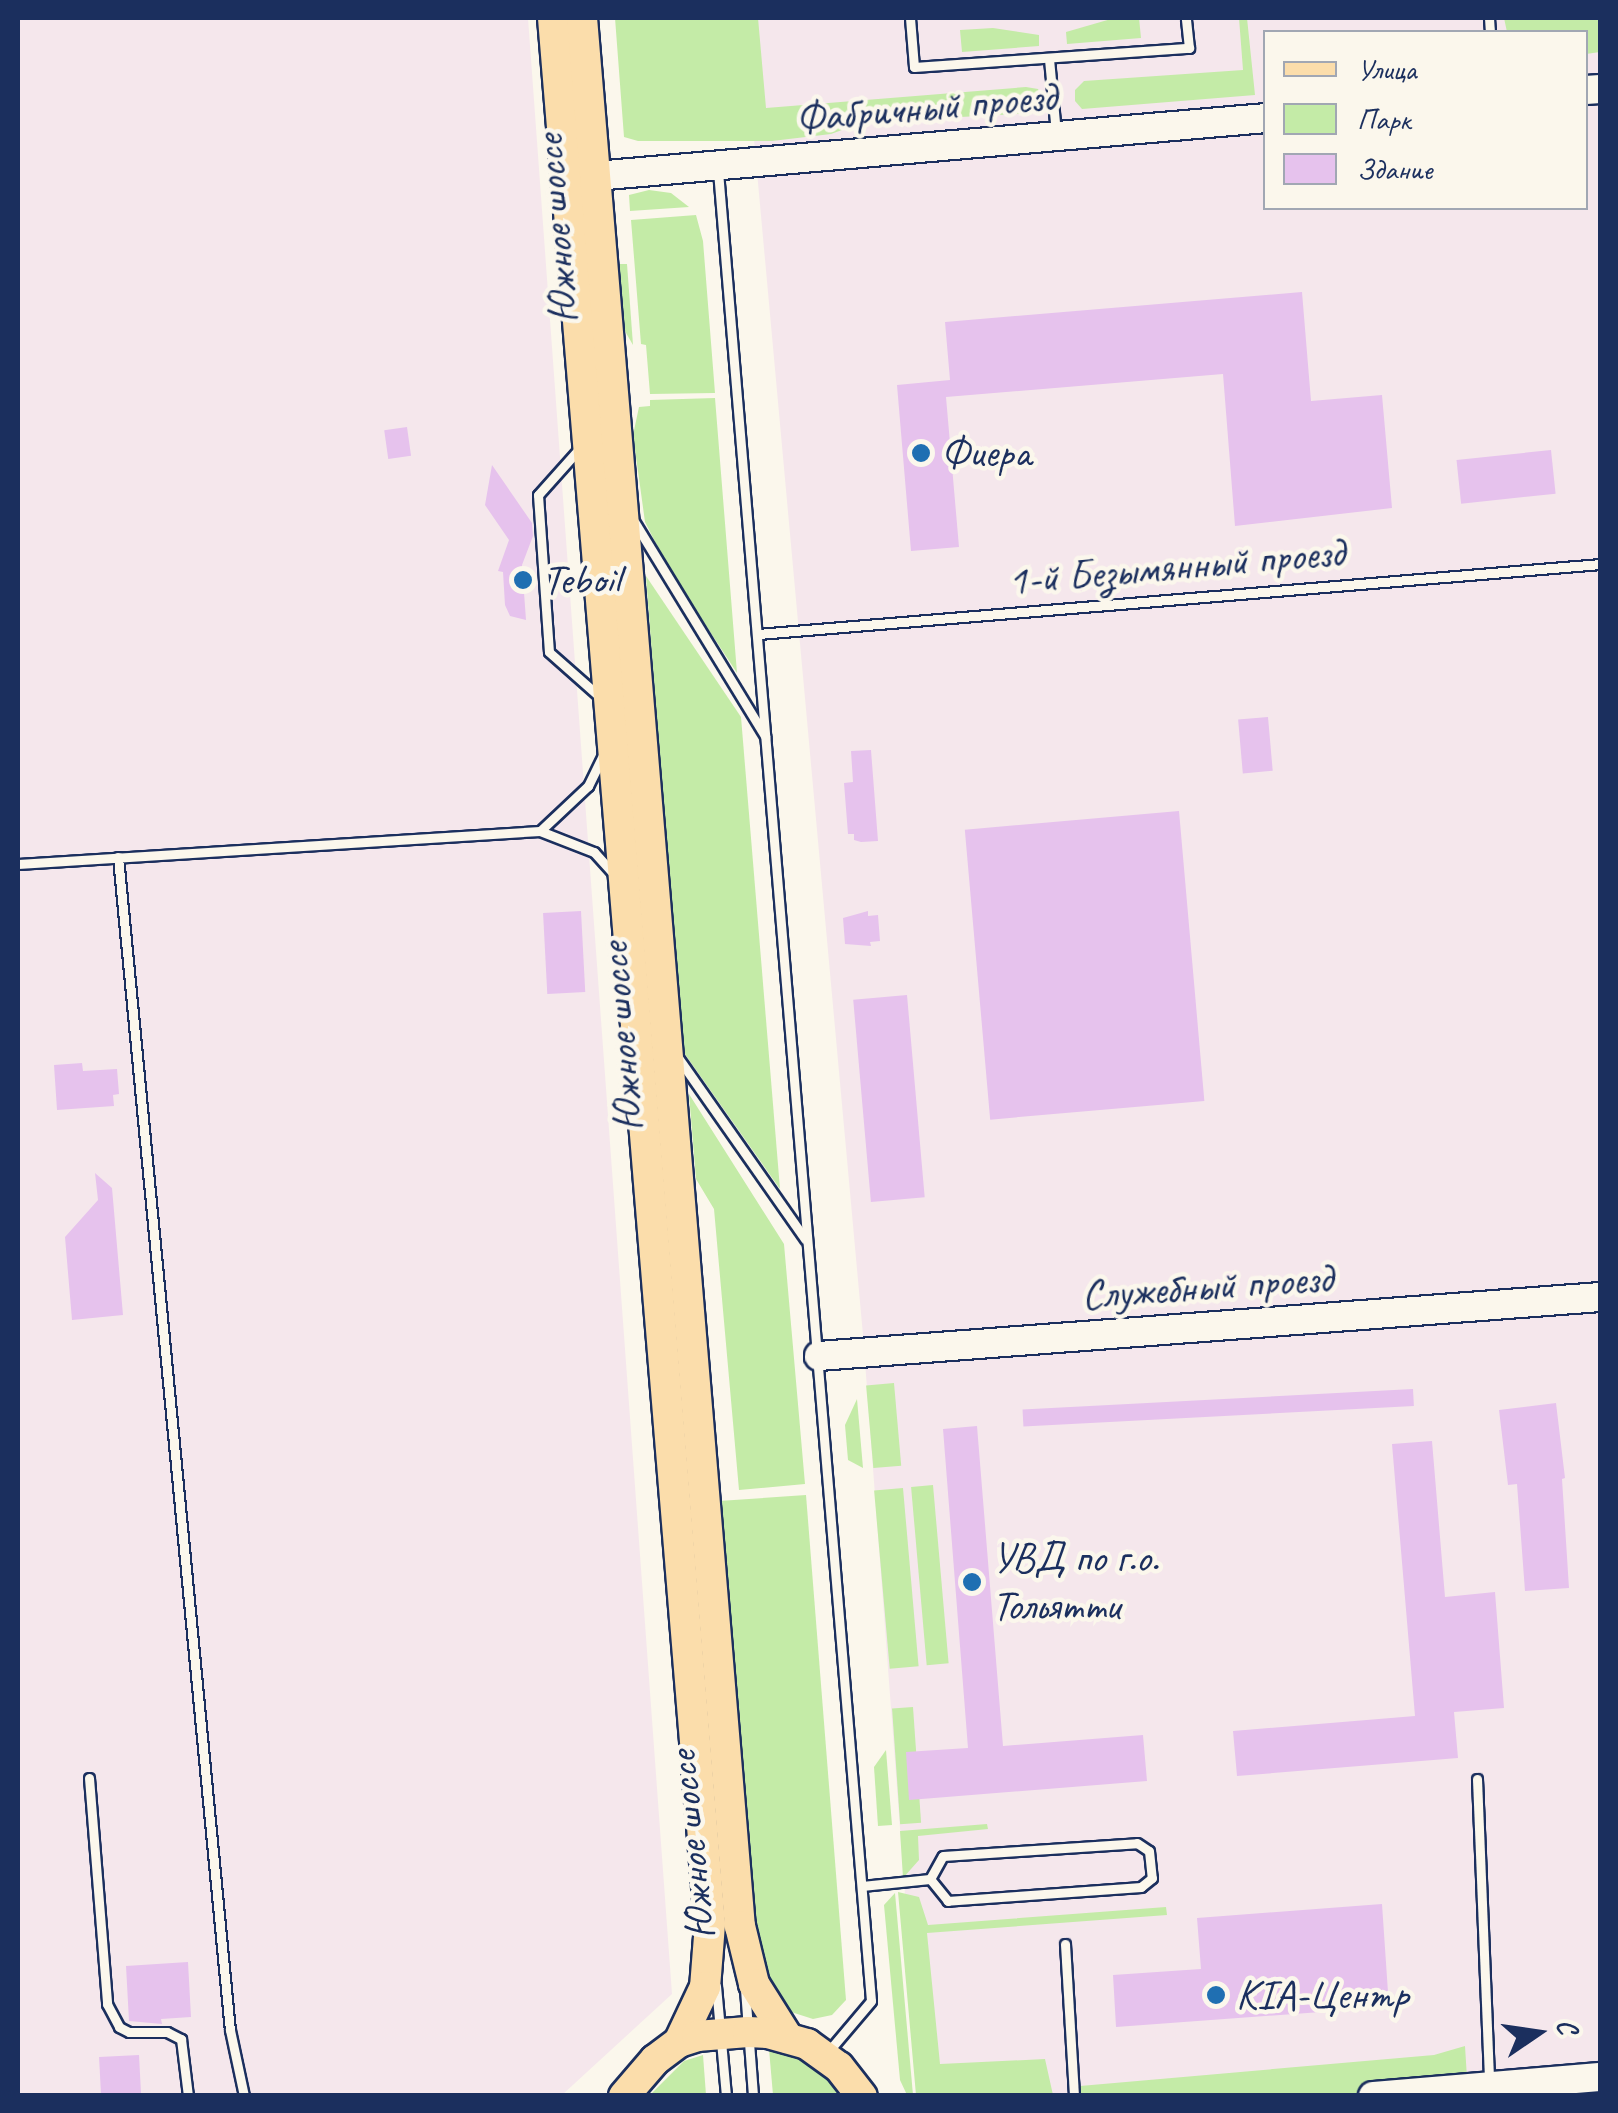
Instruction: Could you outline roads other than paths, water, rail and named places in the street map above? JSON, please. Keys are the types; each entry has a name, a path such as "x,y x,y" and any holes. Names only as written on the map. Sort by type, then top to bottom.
{"main road":[{"name":"Южное шоссе","path":"553,18 623,884 725,1925 754,1984 788,2038"},
{"name":"Южное шоссе","path":"582,18 664,1038 725,1925 705,1987 679,2042"},
{"path":"624,2096 655,2060 679,2042 734,2032 788,2038 825,2056 865,2091"}],"street":[{"name":"Фабричный проезд","path":"595,176 1263,118"},
{"name":"Служебный проезд","path":"819,1356 1600,1297"},
{"path":"1373,2096 1600,2077"}],"lane":[{"path":"910,18 914,66 1189,48 1186,18"},
{"path":"1050,59 1056,136"},
{"path":"718,168 871,2001 825,2056"},
{"path":"588,438 538,496 548,652 609,705"},
{"path":"622,502 766,738"},
{"name":"1-й Безымянный проезд","path":"758,634 1600,564"},
{"path":"540,830 588,786 612,738"},
{"path":"18,864 540,830 594,852 623,884"},
{"path":"118,857 230,2030 245,2095"},
{"path":"664,1038 807,1241"},
{"path":"89,1778 107,2004 119,2026 130,2032 168,2032 181,2040 188,2096"},
{"path":"1477,1779 1490,2086"},
{"path":"1137,1843 1149,1851 1152,1878 1141,1887 948,1902 930,1879 943,1856 1137,1843"},
{"path":"862,1886 930,1879"},
{"path":"725,1925 734,2032 753,2096"},
{"path":"725,1925 734,2032 726,2096"},
{"path":"1064,1944 1074,2096"}],"place":[{"name":"Фиера","path":"921,453"},
{"name":"Teboil","path":"523,580"},
{"name":"УВД по г.о. Тольятти","path":"972,1582"},
{"name":"KIA-Центр","path":"1216,1995"}]}
